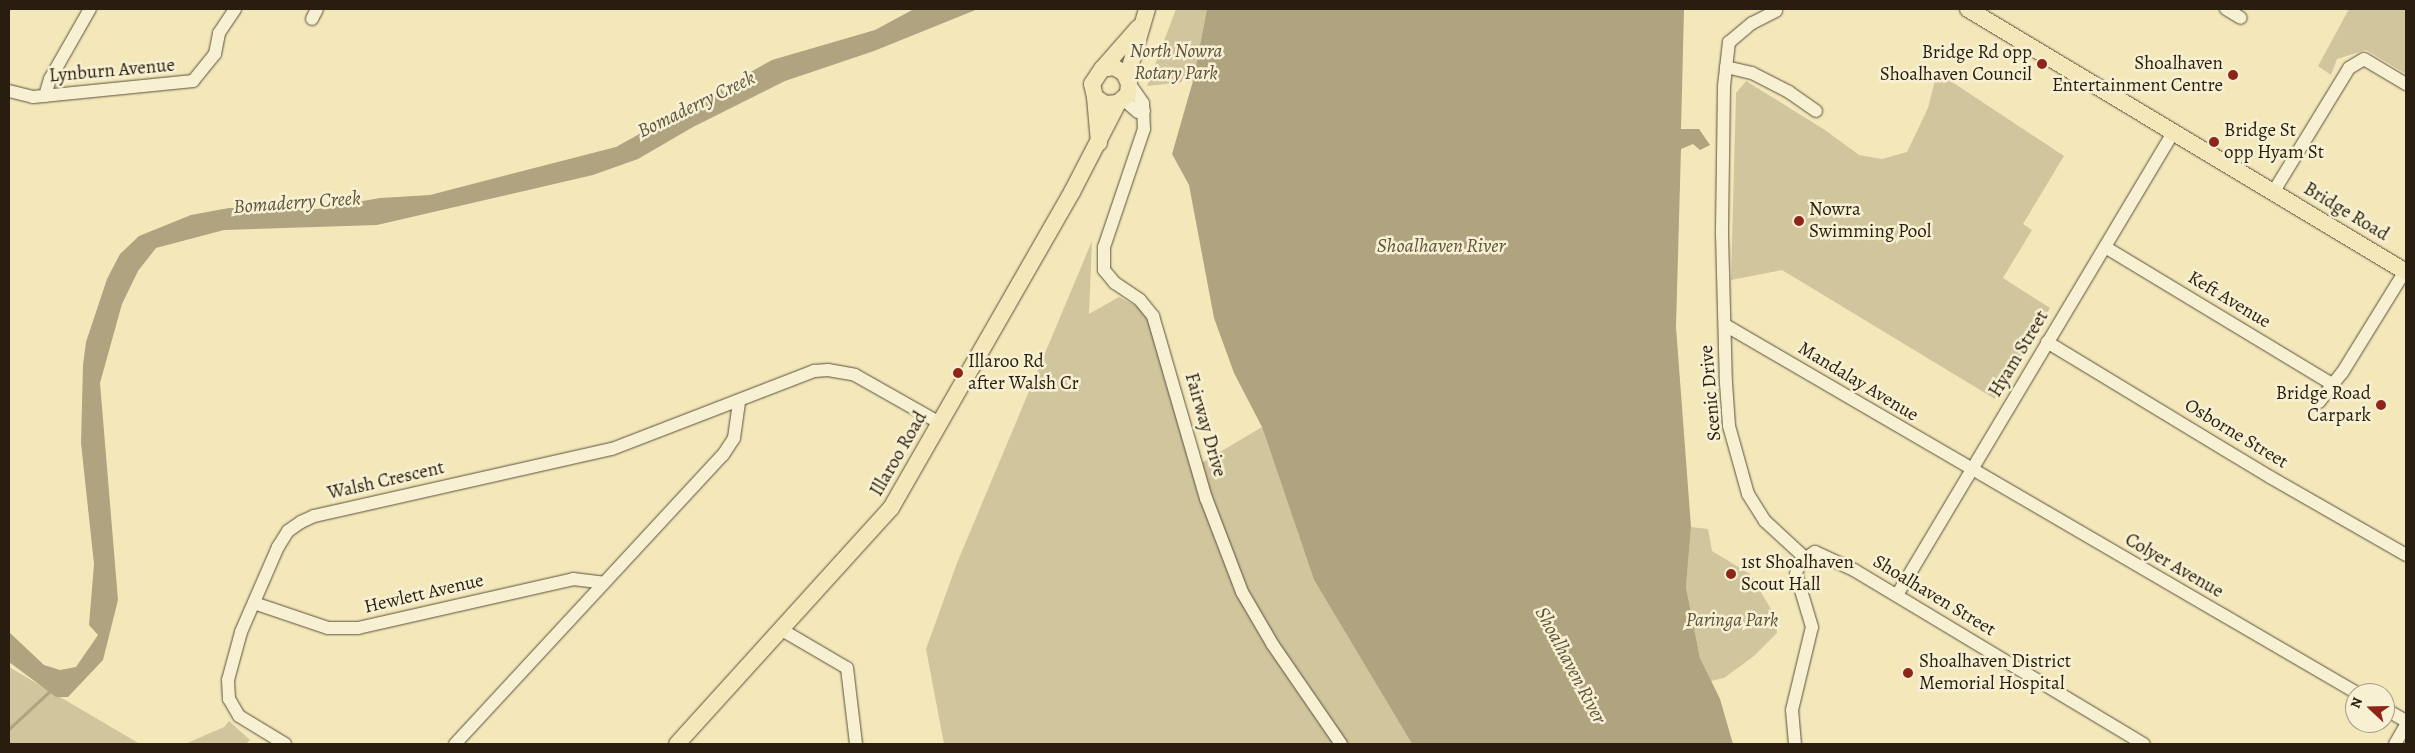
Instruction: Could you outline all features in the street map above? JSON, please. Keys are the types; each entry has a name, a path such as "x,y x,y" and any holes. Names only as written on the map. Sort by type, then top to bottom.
{"main road":[{"name":"Illaroo Road","path":"676,744 880,523 940,423 1121,102 1147,9"},
{"name":"Bridge Road","path":"1968,9 1979,13 2406,272"},
{"name":"Illaroo Road","path":"1099,143 1092,84 1102,69 1141,25"},
{"path":"1102,69 1119,69 1128,80"},
{"path":"1095,97 1105,104 1121,102"}],"street":[{"path":"45,96 50,80 90,9"},
{"name":"Lynburn Avenue","path":"9,91 33,97 193,81 215,54 218,33 235,9"},
{"path":"2226,9 2242,18"},
{"name":"Scenic Drive","path":"1776,11 1752,23 1729,42 1726,67 1722,234 1729,426 1743,480 1765,521 1804,557"},
{"path":"2274,191 2349,68 2364,59 2406,84"},
{"path":"1726,67 1752,73 1789,92 1816,111"},
{"path":"1121,102 1138,112 1144,111 1143,103 1128,80"},
{"name":"Fairway Drive","path":"1144,111 1140,142 1104,247 1104,270 1115,283 1140,300 1153,316 1206,498 1239,585 1273,645 1341,744"},
{"name":"Hyam Street","path":"1897,595 2174,131"},
{"name":"Keft Avenue","path":"2105,247 2334,385"},
{"path":"2319,402 2334,385 2406,272"},
{"name":"Mandalay Avenue","path":"1725,326 1973,470"},
{"name":"Osborne Street","path":"2047,342 2270,477 2406,555"},
{"name":"Walsh Crescent","path":"285,744 239,716 229,700 228,680 233,658 254,602 278,547 288,531 314,516 612,449 739,402 814,371 828,370 855,375 940,423"},
{"path":"456,744 723,455 734,438 739,402"},
{"name":"Colyer Avenue","path":"1973,470 2345,686"},
{"name":"Shoalhaven Street","path":"1804,557 1820,553 1897,595 2144,744"},
{"path":"1795,744 1792,710 1812,627 1796,574 1804,557"},
{"name":"Hewlett Avenue","path":"254,602 328,628 358,628 573,579 604,583"},
{"path":"782,630 847,668 856,744"},
{"path":"2395,716 2406,723 2395,744"}],"green space":[{"name":"North Nowra Rotary Park","path":"1176,9 1207,9 1193,81 1147,86"},
{"path":"2349,9 2406,9 2406,74 2366,50 2337,59 2331,75 2318,66"},
{"path":"1937,72 2064,156 2023,224 2032,230 2003,278 2050,308 1995,399 1782,270 1731,280 1736,93 1746,81 1825,130 1859,155 1882,159 1907,152 1928,108"},
{"path":"1092,241 1089,314 1119,297 1144,310 1156,333 1193,468 1262,427 1314,580 1412,744 944,744 926,649 957,563"},
{"name":"Paringa Park","path":"1691,527 1708,529 1712,551 1750,574 1774,614 1777,633 1754,656 1724,678 1711,681 1700,658 1686,587"},
{"path":"9,667 140,744 9,744"},
{"path":"229,721 250,740 246,744 185,744 224,727"}],"water":[{"name":"Bomaderry Creek","path":"914,9 978,9 874,51 785,81 693,127 638,159 593,175 377,225 224,230 156,248 138,271 122,304 100,383 118,600 103,660 68,697 56,697 9,662 9,632 44,665 60,670 76,667 98,635 89,625 94,564 81,443 83,365 86,342 107,279 120,254 139,236 191,215 229,208 317,209 380,198 430,195 616,147 772,60 875,30"},
{"name":"Shoalhaven River","path":"1207,9 1684,9 1681,129 1699,129 1710,145 1700,150 1693,144 1681,149 1676,327 1691,527 1686,587 1700,658 1720,699 1733,744 1412,744 1314,580 1262,427 1234,373 1214,318 1189,185 1172,154 1193,81"}],"waterway":[{"path":"9,729 51,690"}],"place":[{"name":"Bridge Rd opp Shoalhaven Council","path":"2042,64"},
{"name":"Shoalhaven Entertainment Centre","path":"2233,75"},
{"name":"Bridge St opp Hyam St","path":"2214,142"},
{"name":"Nowra Swimming Pool","path":"1799,221"},
{"name":"Illaroo Rd after Walsh Cr","path":"958,373"},
{"name":"Bridge Road Carpark","path":"2381,405"},
{"name":"1st Shoalhaven Scout Hall","path":"1731,574"},
{"name":"Shoalhaven District Memorial Hospital","path":"1908,673"}]}
